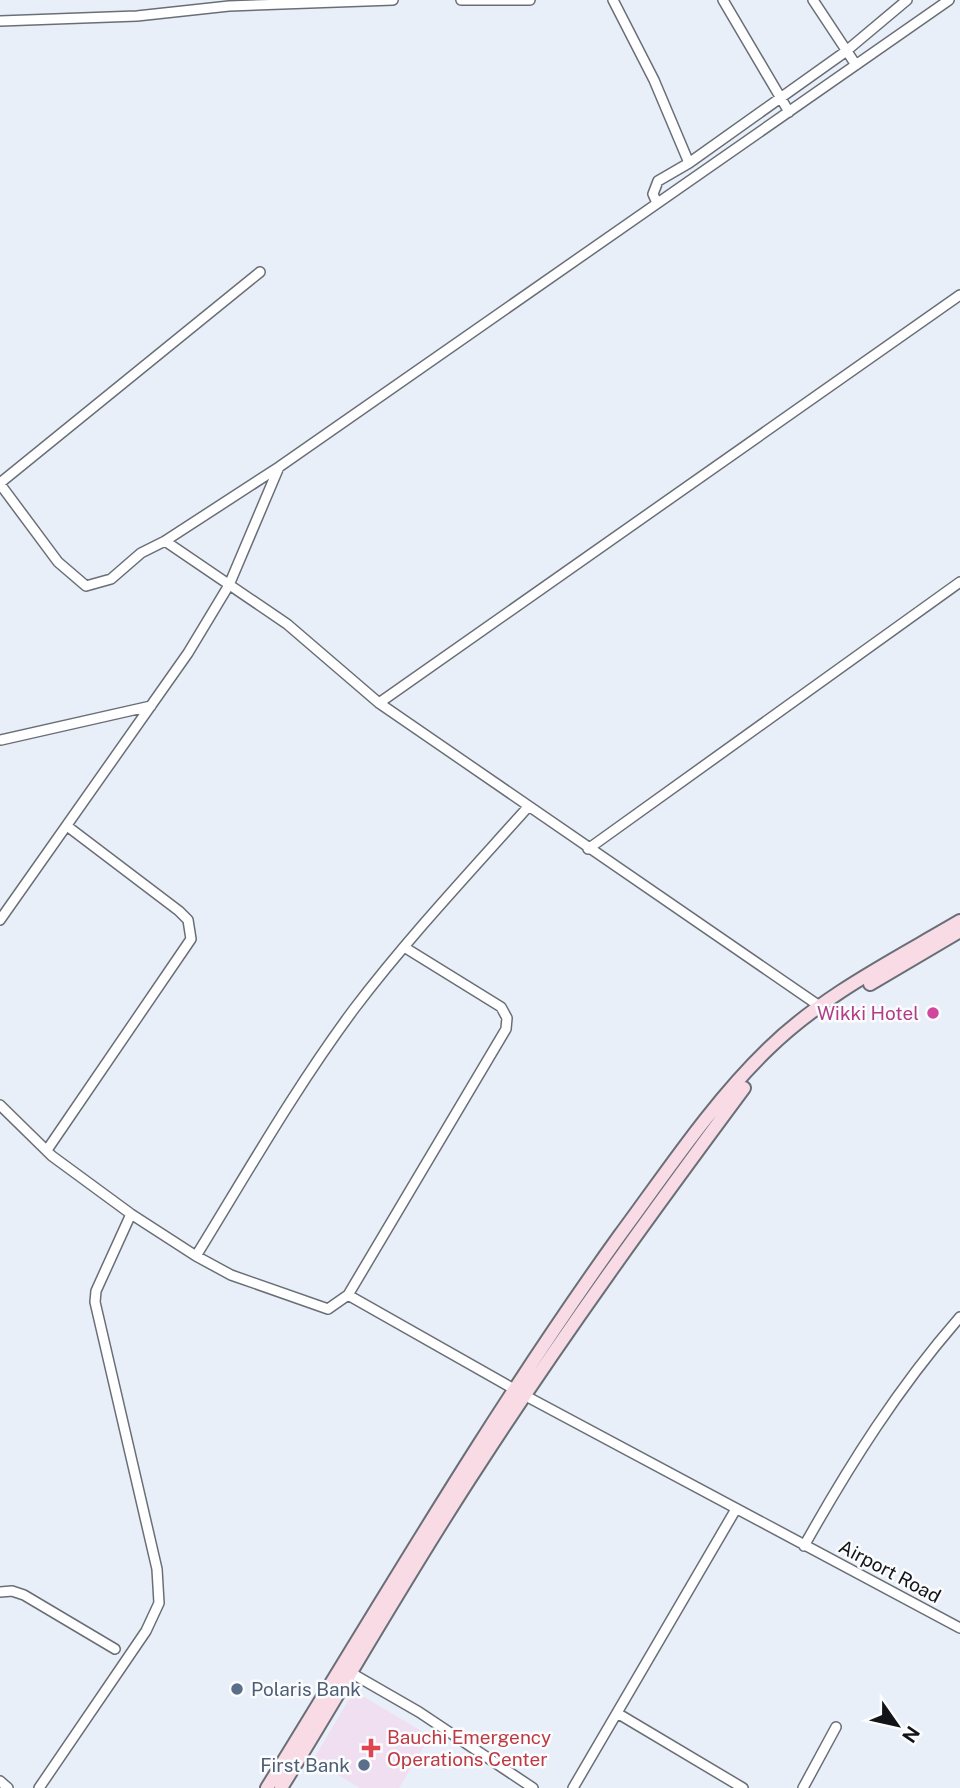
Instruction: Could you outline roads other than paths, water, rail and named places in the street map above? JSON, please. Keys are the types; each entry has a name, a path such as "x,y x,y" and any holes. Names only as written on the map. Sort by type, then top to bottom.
{"street":[{"path":"0,21 137,16 230,3 393,0"},
{"path":"461,0 530,0"},
{"path":"614,0 654,80 689,163"},
{"path":"723,0 778,98 789,112"},
{"path":"813,0 856,65"},
{"path":"657,203 653,194 658,181 689,163 845,52 907,0"},
{"path":"932,12 935,0"},
{"path":"260,272 0,483 58,562 86,586 111,579 141,553 165,541 279,467 949,0"},
{"path":"379,704 960,295"},
{"path":"0,920 188,653 229,585 279,467"},
{"path":"165,541 287,624 379,704 820,1009"},
{"path":"588,849 960,582"},
{"path":"1,740 151,706"},
{"path":"196,1256 308,1076 354,1010 404,947 528,807"},
{"path":"47,1150 191,939 188,920 179,911 67,826"},
{"path":"281,1788 455,1479 519,1392 685,1146 767,1050 820,1009 960,921"},
{"path":"820,1009 960,931"},
{"path":"0,1105 47,1150 131,1214 196,1256 231,1275 328,1309 348,1295 506,1029 507,1018 501,1007 404,947"},
{"path":"39,1788 146,1631 159,1603 157,1569 95,1302 96,1291 131,1214"},
{"name":"Airport Road","path":"348,1295 519,1392 960,1628"},
{"path":"804,1546 857,1452 904,1385 960,1317"},
{"path":"573,1788 736,1509"},
{"path":"0,1592 12,1591 24,1595 115,1649"},
{"path":"267,1788 346,1671"},
{"path":"346,1671 419,1712 533,1788"},
{"path":"617,1713 743,1788"},
{"path":"803,1788 836,1727"},
{"path":"0,1781 8,1788"}],"place":[{"name":"Wikki Hotel","path":"933,1013"},
{"name":"Polaris Bank","path":"237,1689"},
{"name":"Bauchi Emergency Operations Center","path":"371,1748"},
{"name":"First Bank","path":"364,1765"}]}
